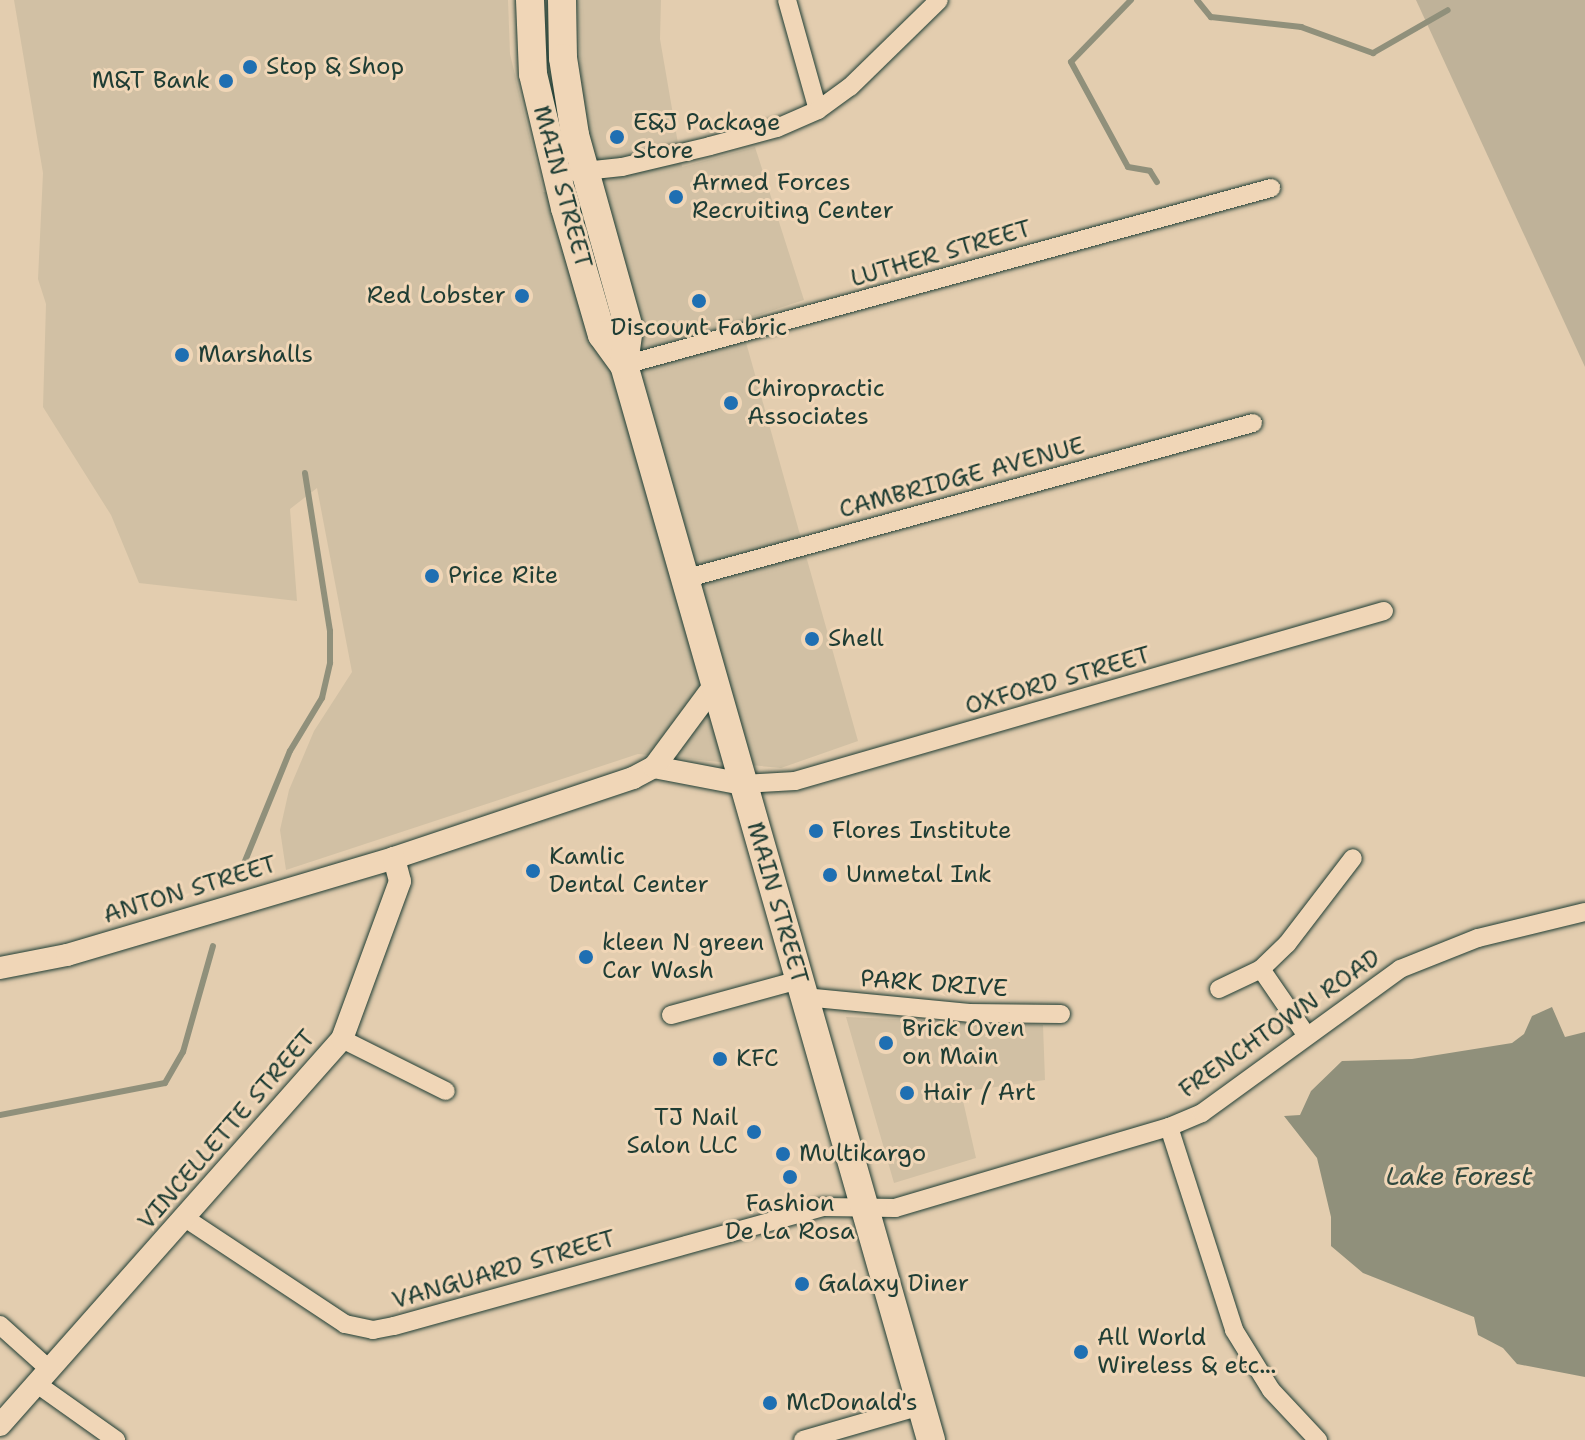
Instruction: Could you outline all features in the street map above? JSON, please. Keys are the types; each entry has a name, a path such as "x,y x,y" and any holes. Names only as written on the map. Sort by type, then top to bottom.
{"main road":[{"name":"MAIN STREET","path":"530,0 533,74 629,328 624,365 931,1440"},
{"name":"MAIN STREET","path":"562,0 570,172"}],"street":[{"path":"787,0 818,110"},
{"path":"570,172 710,146 818,110 850,87 939,0"},
{"name":"LUTHER STREET","path":"624,365 1271,188"},
{"name":"CAMBRIDGE AVENUE","path":"684,579 1253,423"},
{"name":"OXFORD STREET","path":"743,784 795,781 1384,611"},
{"path":"654,767 714,686"},
{"path":"394,858 654,767 743,784"},
{"name":"ANTON STREET","path":"0,968 67,955 271,891 394,858"},
{"name":"VINCELLETTE STREET","path":"0,1425 342,1039 400,881 394,858"},
{"path":"1219,989 1261,969 1324,900 1353,858"},
{"name":"FRENCHTOWN ROAD","path":"863,1206 895,1208 1169,1127 1202,1113 1305,1033 1375,984 1430,956 1585,912"},
{"path":"1261,969 1305,1033"},
{"path":"671,1015 802,988"},
{"name":"PARK DRIVE","path":"802,988 969,1013 1061,1014"},
{"path":"342,1039 446,1091"},
{"path":"1169,1127 1234,1330 1271,1390 1318,1440"},
{"name":"VANGUARD STREET","path":"185,1218 333,1317 373,1330 762,1221 824,1207 863,1206"},
{"path":"0,1325 43,1377 116,1440"},
{"path":"803,1440 921,1406"}],"shaded area":[{"path":"14,0 508,0 510,54 543,192 604,195 583,112 577,0 661,0 660,39 682,167 755,147 804,300 740,321 858,741 781,768 638,754 286,870 280,830 289,790 314,731 352,672 317,488 290,509 297,601 139,583 111,515 43,407 46,304 38,279 43,173"},
{"path":"1416,0 1585,0 1585,367"},
{"path":"846,1017 1043,1025 1045,1080 961,1092 976,1158 894,1183"}],"water":[{"name":"Lake Forest","path":"1552,1007 1565,1037 1585,1032 1585,1377 1517,1364 1503,1348 1478,1335 1474,1317 1363,1273 1331,1246 1331,1217 1317,1158 1284,1116 1300,1115 1311,1091 1342,1061 1412,1059 1512,1043 1524,1034 1532,1016"}],"waterway":[{"path":"1131,0 1071,62 1128,167 1150,171 1157,182"},
{"path":"1197,0 1211,17 1301,27 1373,53 1448,10"},
{"path":"243,866 290,751 322,698 330,663 330,631 305,473"},
{"path":"0,1115 165,1083 183,1052 213,946"}],"place":[{"name":"Stop & Shop","path":"250,67"},
{"name":"M&T Bank","path":"226,81"},
{"name":"E&J Package Store","path":"617,137"},
{"name":"Armed Forces Recruiting Center","path":"676,197"},
{"name":"Red Lobster","path":"522,296"},
{"name":"Discount Fabric","path":"699,301"},
{"name":"Marshalls","path":"182,355"},
{"name":"Chiropractic Associates","path":"731,403"},
{"name":"Price Rite","path":"432,576"},
{"name":"Shell","path":"812,639"},
{"name":"Flores Institute","path":"816,831"},
{"name":"Kamlic Dental Center","path":"533,871"},
{"name":"Unmetal Ink","path":"830,875"},
{"name":"kleen N green Car Wash","path":"586,957"},
{"name":"Brick Oven on Main","path":"886,1043"},
{"name":"KFC","path":"720,1059"},
{"name":"Hair / Art","path":"907,1093"},
{"name":"TJ Nail Salon LLC","path":"754,1132"},
{"name":"Multikargo","path":"783,1154"},
{"name":"Fashion De La Rosa","path":"790,1177"},
{"name":"Galaxy Diner","path":"802,1284"},
{"name":"All World Wireless & etc...","path":"1081,1352"},
{"name":"McDonald's","path":"770,1403"}]}
